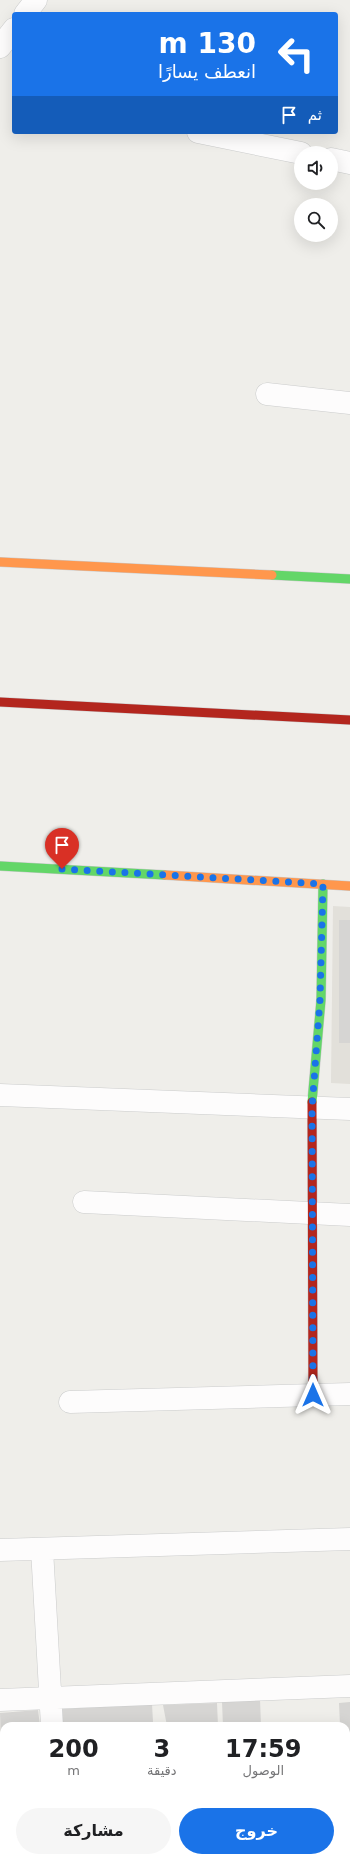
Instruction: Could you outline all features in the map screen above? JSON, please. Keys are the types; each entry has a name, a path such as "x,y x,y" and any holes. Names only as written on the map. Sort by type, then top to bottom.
{"street":[{"path":"27,12 36,0"},
{"path":"0,47 12,32"},
{"path":"208,134 294,152"},
{"path":"338,160 350,163"},
{"path":"267,394 350,403"},
{"path":"0,562 350,579"},
{"path":"0,702 350,720"},
{"path":"0,866 350,886"},
{"path":"313,1395 312,1108 320,1000 323,884"},
{"path":"0,1096 350,1109"},
{"path":"84,1202 350,1215"},
{"path":"70,1402 350,1394"},
{"path":"0,1550 350,1538"},
{"path":"42,1549 52,1722"},
{"path":"0,1700 350,1686"}],"shaded area":[{"path":"333,906 350,907 350,1084 331,1083"}],"building":[{"path":"339,920 350,920 350,1043 339,1043"},
{"path":"260,1699 261,1722 223,1722 222,1702"},
{"path":"350,1702 350,1722 340,1722 339,1703"},
{"path":"217,1703 218,1722 166,1722 163,1705"},
{"path":"152,1704 153,1722 61,1722 60,1709"},
{"path":"38,1710 40,1722 0,1722 0,1713"}],"traffic: fast":[{"path":"272,575 350,579"},
{"path":"0,866 165,875"},
{"path":"312,1102 321,1000 323,884"}],"traffic: slow":[{"path":"0,562 272,575"},
{"path":"165,875 350,886"}],"traffic: jam":[{"path":"0,702 350,720"},
{"path":"312,1102 313,1395"}],"route":[{"path":"62,869 323,884 320,1000 312,1108 313,1395"}]}
